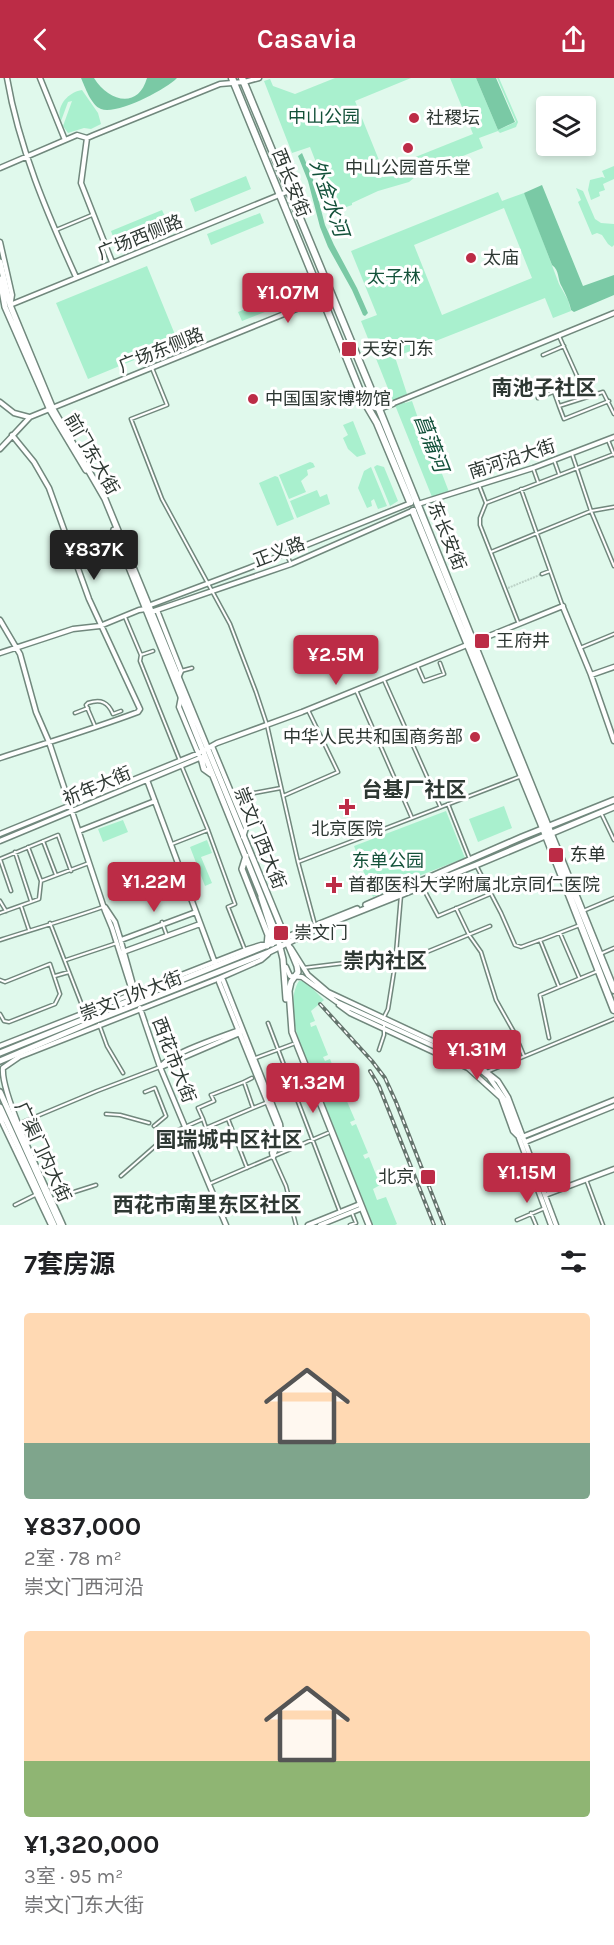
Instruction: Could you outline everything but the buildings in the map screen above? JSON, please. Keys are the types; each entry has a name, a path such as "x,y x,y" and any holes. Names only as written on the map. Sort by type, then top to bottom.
{"highway":[{"name":"西长安街","path":"243,80 289,191"},
{"name":"西长安街","path":"233,81 322,298"},
{"name":"东长安街","path":"289,191 418,504 521,776 547,831"},
{"name":"东长安街","path":"322,298 410,502"},
{"name":"东长安街","path":"413,511 472,644 547,831"},
{"path":"547,831 583,911 614,990"},
{"path":"547,831 580,925 614,1010"}],"main road":[{"path":"0,262 5,307"},
{"path":"3,276 1,289 5,307"},
{"name":"前门东大街","path":"5,307 52,409 102,501 151,609 204,752"},
{"name":"东长安街","path":"410,502 413,511"},
{"name":"前门东大街","path":"151,609 181,696 204,752"},
{"path":"204,752 204,769 215,776"},
{"name":"崇文门西大街","path":"204,752 283,942"},
{"name":"崇文门西大街","path":"215,776 232,801 243,837 283,942"},
{"path":"283,942 476,865 614,800"},
{"path":"283,942 315,925 471,860 614,807"},
{"path":"246,856 242,869 268,935 270,947"},
{"path":"260,890 261,903 273,935 270,947"},
{"path":"283,942 287,1020 292,1044 360,1207"},
{"path":"283,942 298,968 290,991 292,1032 367,1225"},
{"name":"崇文门外大街","path":"2,1052 138,1001 283,942"},
{"name":"崇文门外大街","path":"3,1060 97,1023 138,1001"},
{"path":"37,1032 48,1034"},
{"path":"2,1052 3,1060"},
{"path":"3,1068 14,1054"},
{"name":"广渠门内大街","path":"0,1092 3,1107 53,1225"},
{"path":"3,1107 17,1122"},
{"name":"广渠门内大街","path":"3,1107 62,1225"}],"street":[{"path":"7,78 14,116 26,155 76,277"},
{"path":"40,78 65,140"},
{"path":"0,168 26,155 79,135 87,138 220,84 259,78"},
{"path":"87,138 80,177 82,190 112,262"},
{"name":"广场西侧路","path":"5,307 289,191"},
{"path":"56,230 92,214"},
{"path":"0,242 3,276"},
{"name":"广场东侧路","path":"30,417 331,295"},
{"path":"368,406 379,409 614,313"},
{"path":"559,335 586,396"},
{"path":"543,356 564,346"},
{"path":"152,368 167,405 131,419 162,499 230,624 267,725 280,788 315,925"},
{"path":"538,398 579,382"},
{"path":"554,392 564,419 609,401"},
{"path":"559,406 603,392 614,414"},
{"path":"0,402 14,413 30,417"},
{"path":"0,449 30,417"},
{"path":"0,758 74,733 96,729 138,712 140,709 100,626 49,488 34,462 12,435"},
{"name":"南河沿大街","path":"418,504 533,468 614,437"},
{"path":"486,503 614,454 608,440"},
{"path":"572,454 591,511 614,566"},
{"path":"554,460 559,475"},
{"path":"533,468 539,483"},
{"path":"479,485 486,503 479,521 519,624"},
{"path":"521,489 614,741"},
{"path":"410,502 418,504 413,511"},
{"name":"正义路","path":"151,609 208,583 410,502"},
{"path":"491,552 591,511 614,507"},
{"name":"正义路","path":"151,609 291,564 413,511"},
{"path":"286,553 291,564"},
{"path":"542,574 550,571"},
{"path":"472,644 563,607"},
{"path":"472,644 563,607"},
{"path":"0,654 73,629 100,626 124,616 151,609 164,627 181,671 178,678"},
{"path":"124,616 141,655 142,665 235,904 228,908 245,950"},
{"path":"0,620 20,654 36,712 49,742 104,906 115,922 132,991 138,1001"},
{"path":"162,638 164,627"},
{"path":"580,648 614,634"},
{"name":"祈年大街","path":"0,841 147,780 267,725 472,644"},
{"path":"141,655 153,651"},
{"path":"417,665 424,681 444,674 440,663"},
{"path":"181,671 192,668"},
{"path":"591,676 614,668"},
{"path":"383,678 440,806"},
{"path":"356,690 412,818"},
{"path":"96,729 86,705 88,703 104,701 109,704 113,714 121,711"},
{"path":"75,713 88,708"},
{"path":"282,796 338,772 308,710"},
{"path":"204,752 221,765 232,801 254,793 280,788"},
{"name":"祈年大街","path":"0,834 147,774 180,764"},
{"path":"215,776 221,765"},
{"path":"147,774 147,780 217,970 219,982 270,1101 277,1129 272,1153 286,1186 296,1225"},
{"path":"298,862 521,776"},
{"path":"79,831 155,801"},
{"path":"448,804 471,860"},
{"path":"601,812 614,840"},
{"path":"171,845 208,830"},
{"path":"11,891 0,859 58,835 71,871"},
{"path":"43,841 56,875"},
{"path":"0,913 39,898 41,881 28,848"},
{"path":"15,852 31,902"},
{"path":"41,881 89,863"},
{"path":"476,865 515,945 519,947 580,925"},
{"path":"422,886 438,916 491,894"},
{"path":"379,1050 388,1009 401,895"},
{"path":"583,911 614,898"},
{"path":"0,901 6,911"},
{"path":"21,906 29,930"},
{"path":"0,940 50,923 62,922 104,906"},
{"path":"456,908 469,935 481,952 495,1000 514,1032 524,1056"},
{"path":"65,960 195,911"},
{"path":"50,923 85,1013"},
{"path":"163,923 167,936"},
{"path":"123,952 200,924"},
{"path":"303,968 352,962 394,965 490,926"},
{"path":"560,933 579,978"},
{"path":"119,940 138,1001"},
{"path":"540,940 559,987"},
{"path":"283,942 315,982 328,992 468,1068 500,1097"},
{"name":"崇文门外大街","path":"0,1046 85,1013 138,1001 217,970 245,950 261,945 270,947"},
{"path":"600,954 614,948"},
{"path":"283,959 288,975 304,978 337,1002 473,1064 489,1077 503,1096 556,1225"},
{"path":"0,980 5,982 50,964 60,994 57,1002 9,1022 4,1021 0,1014"},
{"path":"549,1038 540,995 598,970"},
{"path":"55,976 69,972"},
{"name":"西花市大街","path":"138,1001 160,1067 226,1225"},
{"path":"489,1071 614,1019"},
{"path":"97,1023 123,1073"},
{"name":"崇文门外大街","path":"3,1068 19,1057 97,1023"},
{"path":"268,1023 340,1212"},
{"path":"384,1024 470,1058 489,1071 504,1089 521,1137"},
{"path":"17,1122 160,1067 164,1062 183,1053 241,1031"},
{"path":"241,1031 270,1101"},
{"path":"420,1040 476,1068 500,1097 513,1131 521,1137"},
{"path":"253,1059 292,1044"},
{"name":"广渠门内大街","path":"3,1068 3,1078 17,1122 62,1225"},
{"path":"252,1078 211,1095 214,1101 198,1108 206,1128 270,1101"},
{"path":"244,1082 253,1108"},
{"path":"145,1092 154,1088 166,1116 154,1126"},
{"path":"521,1137 614,1100"},
{"path":"523,1142 614,1106"},
{"path":"106,1114 120,1114 149,1123"},
{"name":"广渠门内大街","path":"0,1118 53,1225"},
{"path":"121,1176 165,1137 202,1119"},
{"path":"228,1119 247,1168"},
{"path":"209,1184 328,1133"},
{"path":"523,1142 551,1225"},
{"path":"546,1197 614,1170"},
{"path":"546,1197 614,1170"},
{"path":"587,1182 603,1225"},
{"path":"52,1199 96,1185"},
{"path":"15,1205 37,1194"},
{"path":"308,1225 340,1212 360,1207"},
{"path":"320,1225 352,1213 360,1207"},
{"path":"517,1220 545,1208"},
{"path":"350,1225 356,1223 352,1213"},
{"path":"531,1213 536,1225"}],"green space":[{"name":"中山公园","path":"335,78 411,78 355,101 383,170 473,134 450,78 476,78 498,130 516,122 497,78 499,78 518,122 516,127 479,138 483,148 420,173 409,182 378,191 335,211 310,147 292,153 264,81 270,79 273,86 295,94"},
{"path":"82,90 98,113 101,124 91,129 84,128 68,133 63,126 72,101 68,102 61,121 61,106 68,97"},
{"path":"614,166 614,179 603,184 605,190 599,192 600,196 591,200 588,190 590,180 605,178 602,171"},
{"path":"246,176 251,189 195,212 190,199"},
{"path":"576,188 583,191 595,219 601,223 614,224 614,245 612,247 602,235 597,233 592,235 578,202 581,200"},
{"name":"太子林","path":"498,192 502,201 524,193 571,311 553,318 545,298 395,357 407,394 393,401 361,321 377,315 351,251","holes":["504,208 532,278 442,315 414,245"]},
{"path":"162,210 168,223 116,245 111,231"},
{"path":"260,213 264,223 211,245 207,234"},
{"path":"147,266 178,342 88,379 56,303"},
{"path":"292,290 296,300 242,321 238,312"},
{"path":"404,401 405,403 412,401 433,461 439,466 449,492 432,497 395,405"},
{"path":"353,421 366,454 357,457 348,449 343,438 348,435 343,425"},
{"path":"310,462 315,467 307,470 308,475 301,481 306,492 289,499 279,475"},
{"path":"377,465 384,467 398,501 390,506 374,467"},
{"path":"371,467 387,506 378,509 374,499 371,501 372,506 367,508 358,488 364,471"},
{"path":"275,476 278,477 294,519 277,526 259,483"},
{"path":"317,490 320,497 327,494 330,504 297,518 290,501"},
{"path":"504,806 512,828 478,842 469,819"},
{"name":"东单公园","path":"446,811 465,858 403,882 373,897 354,846"},
{"path":"123,820 128,832 103,842 98,829"},
{"path":"207,840 212,853 201,857 212,883 205,886 190,847"},
{"path":"299,981 305,981 324,1000 311,1011 315,1021 310,1023 311,1027 316,1025 328,1055 323,1057 325,1061 330,1059 341,1087 337,1089 338,1093 343,1092 355,1120 350,1122 352,1126 356,1124 368,1153 363,1155 365,1159 369,1157 380,1185 373,1189 377,1200 386,1197 397,1224 395,1225 373,1225 299,1040 293,1002"}],"shaded area":[{"path":"81,78 94,78 107,92 122,99 137,95 147,78 177,78 140,100 108,110 101,109 94,104"},
{"path":"476,78 496,78 515,122 498,130"},
{"path":"302,153 313,179 325,225 368,313 365,316 328,247 320,227 308,181 298,156"},
{"path":"542,185 583,286 614,275 614,295 574,312 571,310 524,193"}],"tunnel":[{"path":"508,588 542,574"}],"railway":[{"path":"320,1004 385,1078 444,1225"},
{"path":"370,1071 379,1086 434,1225"}],"place":[{"name":"社稷坛","path":"414,118"},
{"name":"中山公园音乐堂","path":"408,148"},
{"name":"太庙","path":"471,258"},
{"name":"天安门东","path":"349,349"},
{"name":"中国国家博物馆","path":"253,399"},
{"name":"王府井","path":"482,641"},
{"name":"中华人民共和国商务部","path":"475,737"},
{"name":"北京医院","path":"347,807"},
{"name":"东单","path":"556,855"},
{"name":"首都医科大学附属北京同仁医院","path":"334,885"},
{"name":"崇文门","path":"281,933"},
{"name":"北京","path":"428,1177"}],"district":[{"name":"南池子社区","path":"544,388"},
{"name":"台基厂社区","path":"414,790"},
{"name":"崇内社区","path":"385,961"},
{"name":"国瑞城中区社区","path":"229,1140"},
{"name":"西花市南里东区社区","path":"207,1205"}],"water label":[{"name":"外金水河","path":"329,198"},
{"name":"菖蒲河","path":"431,443"}]}
